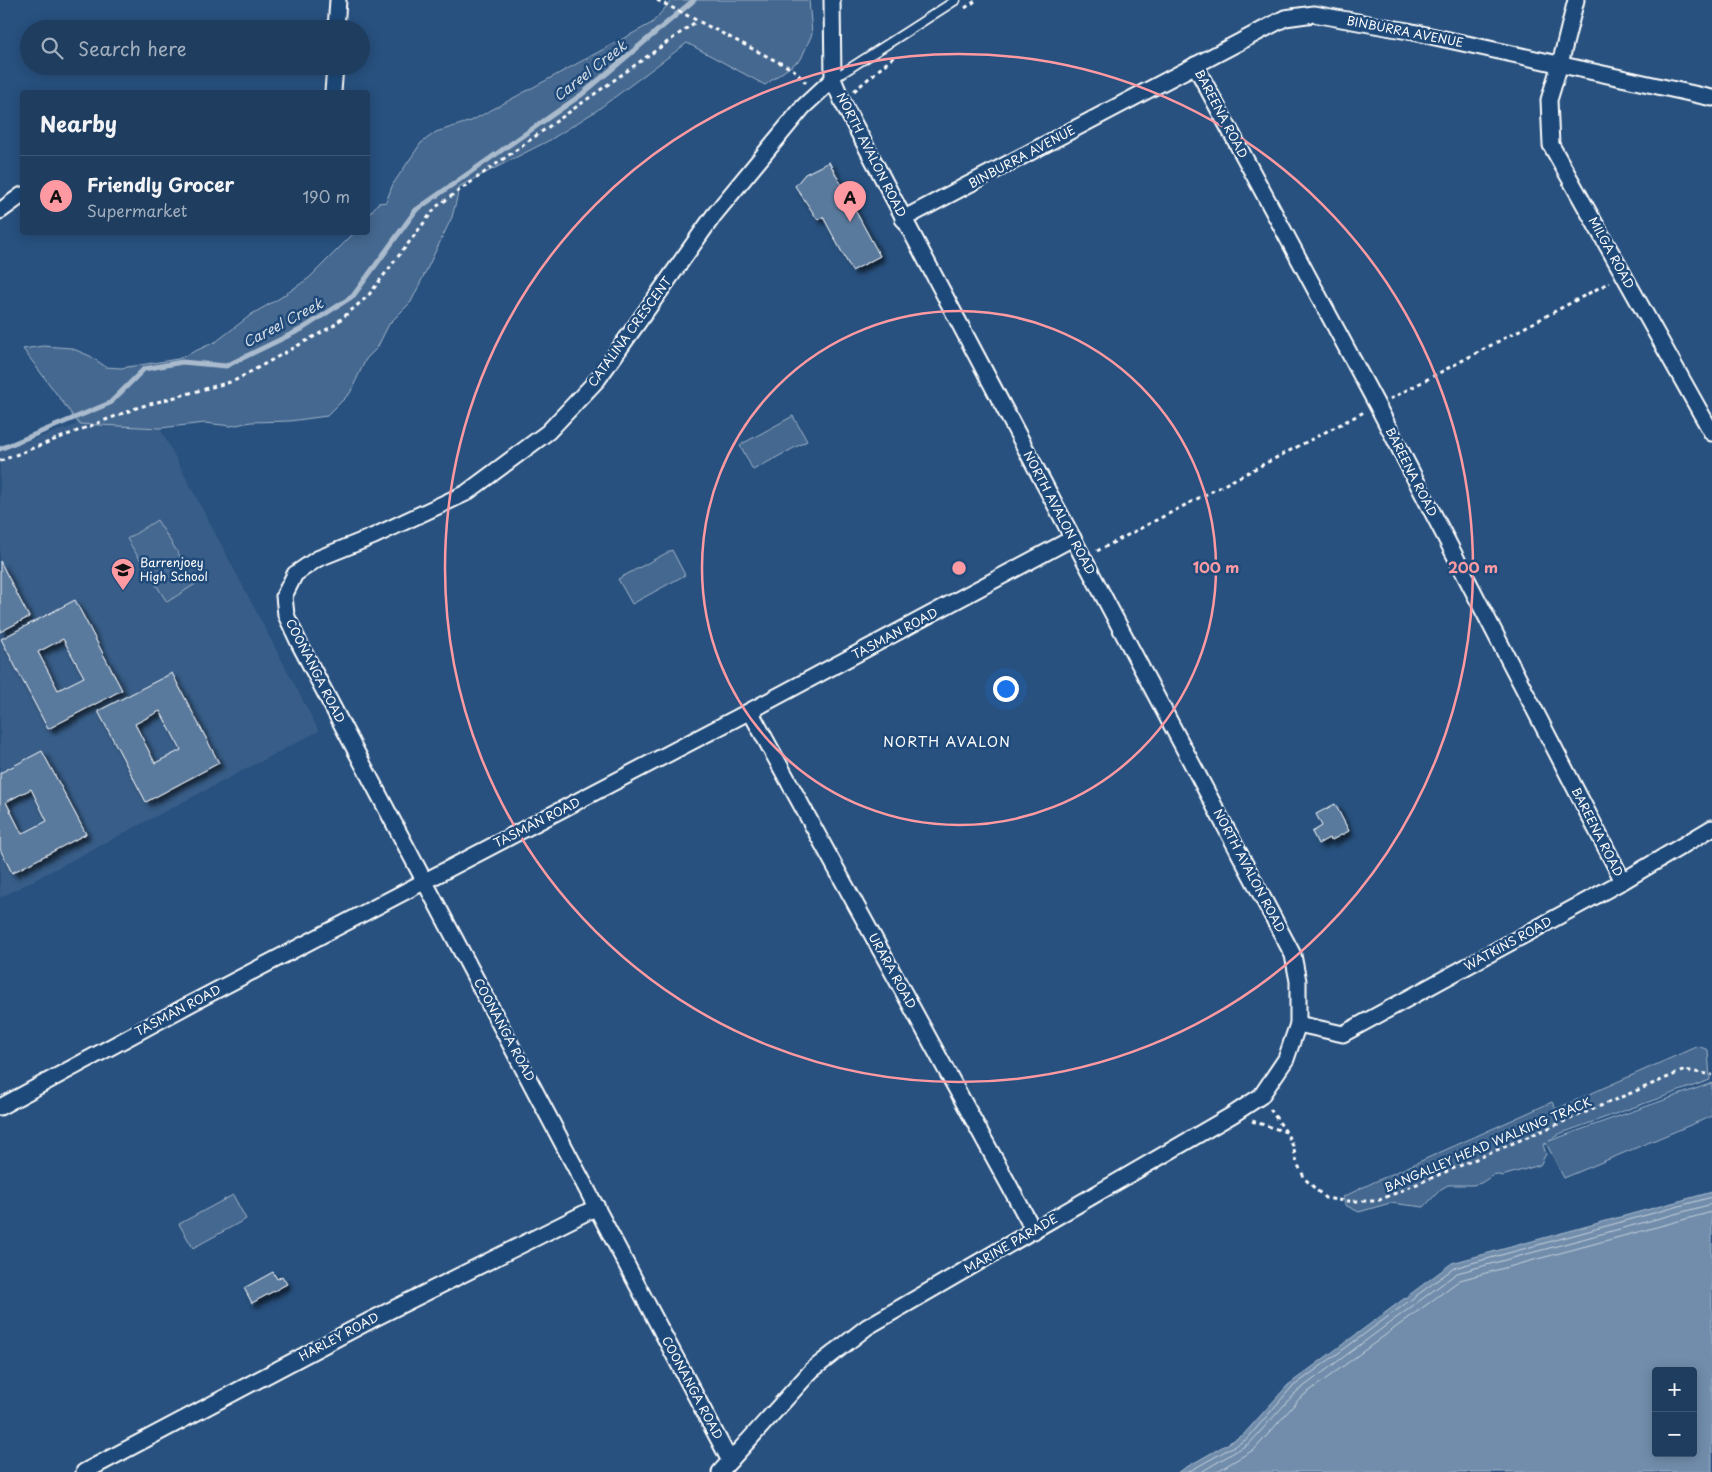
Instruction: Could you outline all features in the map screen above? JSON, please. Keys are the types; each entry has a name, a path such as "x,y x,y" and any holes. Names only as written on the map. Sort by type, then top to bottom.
{"street":[{"path":"337,20 338,0"},
{"name":"NORTH AVALON ROAD","path":"832,0 833,79 843,103 1293,955 1298,981 1298,1024"},
{"name":"MILGA ROAD","path":"1576,0 1549,100 1551,145 1712,433"},
{"name":"BINBURRA AVENUE","path":"904,219 1285,18 1314,14 1408,31 1712,98"},
{"name":"BAREENA ROAD","path":"1195,65 1377,405 1622,881"},
{"path":"333,90 334,75"},
{"name":"CATALINA CRESCENT","path":"284,596 295,574 316,559 374,536 466,493 548,432 598,379 714,215 803,108 833,79"},
{"path":"0,211 20,196"},
{"name":"TASMAN ROAD","path":"0,1107 192,1003 750,711 1073,538"},
{"name":"COONANGA ROAD","path":"284,596 286,615 300,645 596,1207 725,1466"},
{"name":"URARA ROAD","path":"750,711 1034,1231"},
{"name":"WATKINS ROAD","path":"1298,1024 1343,1034 1622,881 1712,828"},
{"name":"MARINE PARADE","path":"725,1466 812,1370 867,1327 1232,1115 1261,1096 1286,1060 1298,1024"},
{"name":"HARLEY ROAD","path":"84,1472 371,1320 596,1207"}],"lane":[{"path":"833,79 956,0"}],"path":[{"path":"657,0 794,70 816,94"},
{"path":"962,10 977,0"},
{"path":"0,461 139,406 234,381 333,326 368,296 436,207 697,21"},
{"path":"843,103 859,85 900,51"},
{"path":"1083,558 1624,275"},
{"name":"BANGALLEY HEAD WALKING TRACK","path":"1261,1096 1286,1132 1305,1179 1325,1198 1344,1201 1377,1201 1685,1070 1712,1076"},
{"path":"1232,1115 1286,1132"}],"shaded area":[{"path":"672,0 809,0 812,34 801,59 765,85 687,43 596,111 550,140 460,186 452,217 411,302 389,324 377,348 366,359 350,393 327,416 290,421 251,422 231,426 205,423 160,428 79,424 23,349 43,346 71,348 90,356 106,367 121,368 178,359 217,341 252,314 309,278 352,235 370,235 370,213 378,203 386,202 393,184 421,143 436,132 471,121 652,23"},
{"path":"793,416 807,441 753,470 740,445"},
{"name":"Barrenjoey High School","path":"79,424 160,428 319,731 0,898 0,450"},
{"path":"157,520 197,583 167,602 127,539"},
{"path":"672,550 685,575 632,604 618,579"},
{"path":"1698,1046 1708,1050 1710,1080 1559,1134 1549,1141 1712,1083 1712,1116 1564,1178 1546,1143 1543,1145 1546,1154 1540,1165 1502,1176 1495,1174 1481,1183 1473,1185 1448,1185 1441,1189 1424,1207 1390,1203 1359,1212 1345,1205 1343,1197 1372,1183 1552,1102 1556,1109"},
{"path":"233,1195 246,1219 193,1248 179,1224"}],"water":[{"path":"1712,1192 1712,1472 1178,1472 1243,1435 1288,1385 1452,1263"}],"building":[{"path":"829,162 880,256 852,271 823,217 818,220 795,186 805,174"},
{"path":"0,561 29,617 0,632"},
{"path":"75,600 122,690 48,729 1,639","holes":["63,639 84,677 58,690 38,652"]},
{"path":"172,673 219,763 146,802 98,711","holes":["160,711 181,750 155,763 135,724"]},
{"path":"42,751 86,834 12,873 0,849 0,773","holes":["31,789 47,821 22,834 6,802"]},
{"path":"1335,804 1349,831 1330,841 1329,838 1318,844 1312,832 1322,826 1316,814"},
{"path":"273,1272 277,1279 282,1276 287,1284 252,1303 244,1288"}],"waterway":[{"name":"Careel Creek","path":"0,449 110,403 144,369 182,362 226,366 302,329 353,296 416,210 581,95 694,0"}],"place":[{"name":"Friendly Grocer","path":"850,222"},
{"name":"Barrenjoey High School","path":"123,591"}],"district":[{"name":"NORTH AVALON","path":"947,742"}]}
